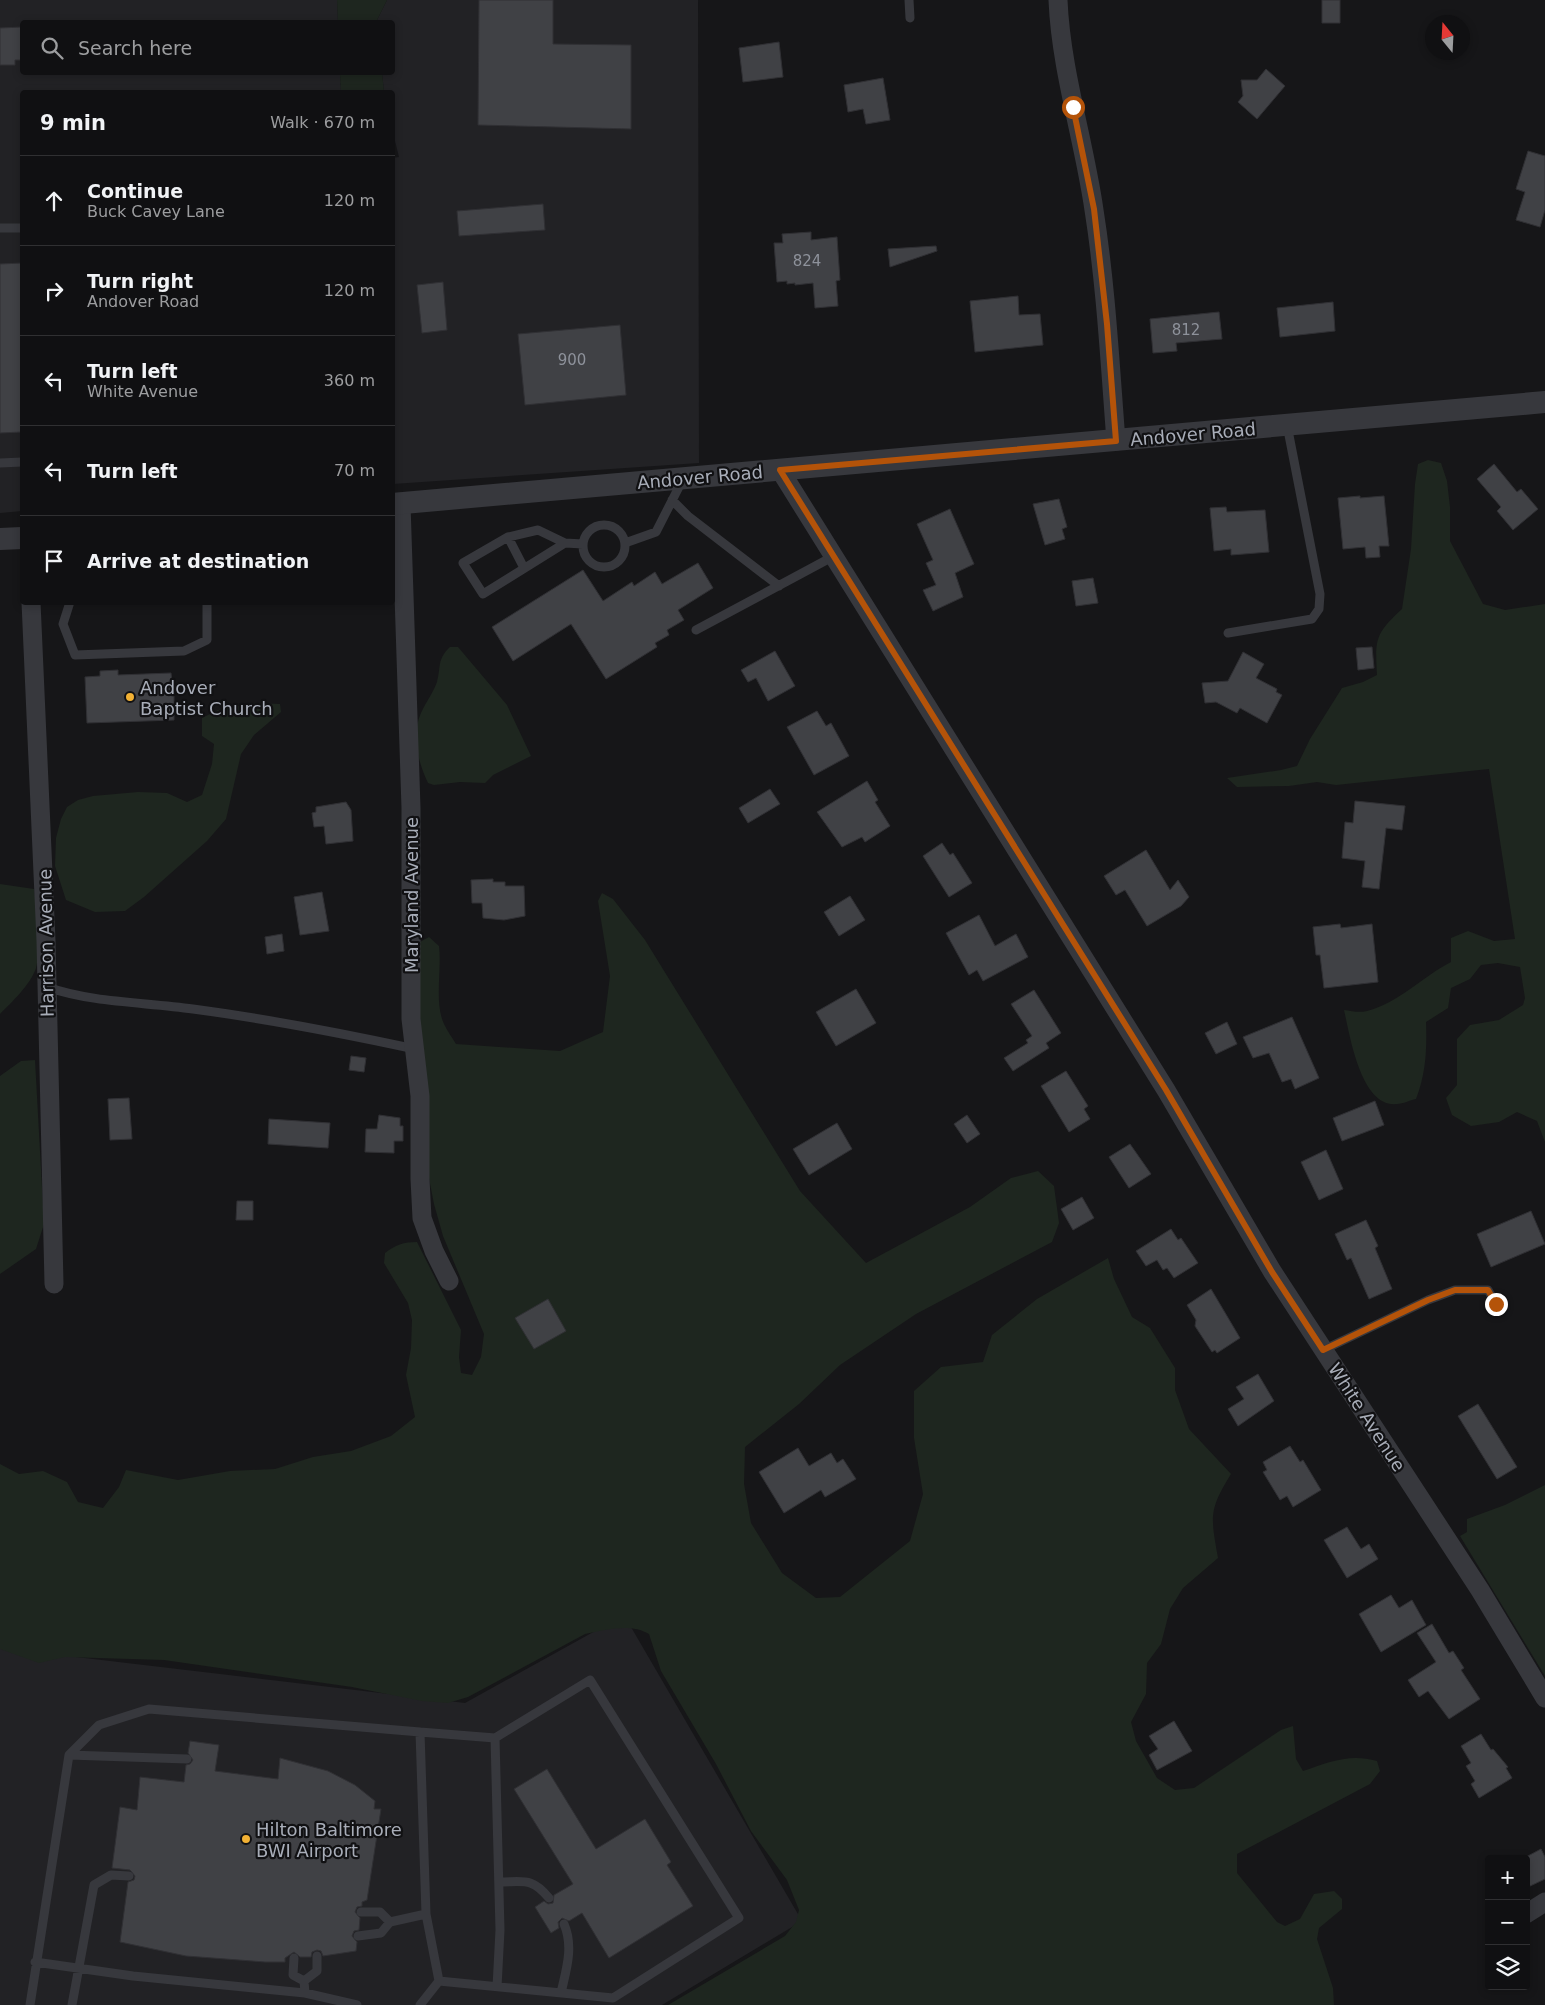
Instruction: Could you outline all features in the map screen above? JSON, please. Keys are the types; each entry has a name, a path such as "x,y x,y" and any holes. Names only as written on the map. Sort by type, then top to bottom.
{"street":[{"path":"1058,0 1073,107 1094,209 1107,324 1116,441"},
{"name":"Andover Road","path":"397,504 1545,402"},
{"name":"White Avenue","path":"780,470 1166,1090 1272,1272 1480,1590 1545,1698"},
{"name":"Maryland Avenue","path":"397,504 411,808 411,1019 420,1096 419,1142 422,1218 434,1251 449,1281"},
{"path":"0,539 20,538"},
{"name":"Harrison Avenue","path":"31,605 36,755 43,856 54,1284"},
{"path":"1530,1911 1545,1902"}],"lane":[{"path":"909,0 910,18"},
{"path":"0,228 20,228"},
{"path":"1228,633 1312,619 1320,609 1320,594 1287,426"},
{"path":"0,463 20,462"},
{"path":"625,543 656,532 683,479"},
{"path":"672,500 688,516 779,586"},
{"path":"601,526 612,526 618,530 625,543 624,553 619,561 610,566 600,567 591,563 586,558 583,544 590,531 601,526"},
{"path":"565,543 483,594 462,562 508,537 538,530 565,543 583,544"},
{"path":"508,537 524,568"},
{"path":"696,630 834,556"},
{"path":"69,605 64,624 75,655 78,655 184,652 207,640 207,605"},
{"path":"46,987 72,995 240,1016 326,1030 415,1049"},
{"path":"1323,1350 1428,1300 1455,1290 1488,1290 1496,1304"},
{"path":"30,2005 35,1962 69,1755 99,1725 149,1709 495,1738 590,1680 739,1918 612,1998 439,1981"},
{"path":"420,1732 426,1914 439,1981 420,2005"},
{"path":"495,1738 500,1930 497,1987"},
{"path":"69,1755 187,1759"},
{"path":"72,2005 94,1885 110,1875 129,1876"},
{"path":"499,1882 527,1882 538,1886 549,1898"},
{"path":"361,1912 380,1912 390,1922"},
{"path":"358,1936 381,1933 390,1922 426,1914"},
{"path":"561,1993 568,1960 570,1936 564,1924"},
{"path":"304,1981 317,1971 317,1956"},
{"path":"294,1958 293,1975 304,1981"},
{"path":"35,1962 78,1969 233,1987 305,1993 338,2003 356,2005"},
{"path":"304,1981 305,1993"}],"shaded area":[{"path":"0,0 337,0 338,20 20,20 20,75 340,75 341,90 20,90 20,511 0,513"},
{"path":"337,0 387,0 377,20 338,20"},
{"path":"387,0 698,0 699,463 395,484 395,158 399,157 395,141 395,90 384,90 382,75 395,75 395,20 377,20"},
{"path":"340,75 382,75 384,90 341,90"},
{"path":"1428,460 1441,463 1447,481 1450,507 1450,541 1483,604 1505,610 1545,604 1545,1142 1537,1121 1517,1112 1499,1122 1471,1126 1452,1115 1446,1098 1457,1085 1457,1039 1470,1025 1499,1020 1523,1005 1525,998 1520,967 1498,963 1481,965 1470,979 1451,988 1448,1008 1426,1022 1425,1061 1416,1099 1402,1103 1385,1102 1374,1095 1366,1083 1354,1052 1344,1010 1361,1012 1379,1007 1390,1002 1451,962 1451,938 1468,931 1494,941 1515,939 1489,769 1336,785 1317,782 1289,786 1237,787 1227,778 1297,766 1310,739 1342,688 1363,682 1377,675 1376,653 1379,638 1386,625 1402,609 1411,549 1418,464"},
{"path":"450,647 458,647 507,705 531,756 493,775 485,783 460,782 434,785 428,783 421,766 416,739 418,721 437,682 441,659"},
{"path":"252,703 280,704 281,712 254,735 241,754 226,819 207,841 144,897 125,911 95,912 66,900 55,866 56,838 61,819 67,807 78,800 93,796 138,792 167,793 187,802 202,795 212,764 214,744 202,736 202,718 218,710"},
{"path":"0,884 34,889 38,941 36,968 30,980 0,1014"},
{"path":"602,893 613,899 645,940 800,1191 866,1263 970,1207 1011,1178 1038,1171 1054,1186 1059,1223 1052,1242 916,1314 840,1365 799,1404 745,1447 744,1484 751,1523 782,1573 816,1598 840,1597 910,1541 923,1494 914,1438 914,1391 941,1367 983,1362 992,1335 1037,1299 1108,1258 1114,1279 1132,1317 1150,1328 1175,1368 1175,1390 1189,1429 1231,1474 1218,1497 1213,1514 1218,1558 1183,1588 1170,1609 1161,1644 1147,1663 1146,1694 1131,1722 1136,1741 1157,1778 1175,1790 1194,1788 1281,1730 1293,1726 1296,1759 1303,1771 1349,1758 1377,1761 1380,1771 1370,1784 1237,1854 1237,1873 1277,1922 1285,1926 1300,1919 1314,1894 1334,1891 1342,1899 1342,1909 1319,1928 1317,1939 1333,1988 1334,2005 668,2005 785,1936 796,1922 799,1910 787,1880 751,1831 716,1764 661,1671 649,1634 642,1631 618,1628 585,1634 468,1697 448,1703 422,1701 352,1687 164,1660 65,1657 39,1663 0,1649 0,1464 19,1474 43,1471 67,1482 78,1502 103,1508 119,1487 126,1470 178,1480 230,1471 275,1469 313,1457 351,1451 391,1436 415,1417 406,1375 411,1348 412,1320 408,1303 384,1263 385,1253 404,1243 417,1242 461,1330 459,1357 461,1373 472,1375 481,1357 484,1334 443,1236 434,1204 426,1163 426,1068 419,1032 415,954 420,942 429,937 439,946 439,1006 445,1027 456,1044 560,1051 603,1032 610,976 598,901"},
{"path":"35,1060 44,1224 36,1249 0,1274 0,1076 21,1061"},
{"path":"1545,1485 1545,1676 1460,1536 1467,1532 1467,1519 1505,1505"},
{"path":"624,1615 802,1921 662,2005 0,2005 0,1648 465,1703"}],"building":[{"path":"479,0 553,0 553,44 631,45 631,129 478,125"},
{"path":"1322,0 1340,0 1340,23 1322,23"},
{"path":"20,27 20,60 15,60 15,65 0,65 0,28"},
{"path":"779,42 783,77 743,82 739,48"},
{"path":"1266,69 1285,86 1257,119 1238,102 1243,96 1241,80 1257,80"},
{"path":"883,78 890,120 866,124 863,109 848,112 844,85"},
{"path":"1528,151 1545,156 1545,210 1540,227 1516,220 1525,192 1516,189"},
{"path":"543,204 545,230 459,236 457,211"},
{"path":"811,232 811,240 837,237 840,280 836,281 838,306 815,308 813,283 795,285 795,283 787,284 787,281 777,282 774,243 783,243 782,234"},
{"path":"936,246 937,251 890,267 888,249"},
{"path":"20,263 20,432 0,433 0,264"},
{"path":"443,282 447,330 422,333 417,285"},
{"path":"1018,296 1019,315 1040,314 1043,345 975,352 970,301"},
{"path":"1333,302 1335,331 1280,337 1277,308"},
{"path":"1219,312 1222,339 1176,343 1177,351 1153,353 1150,319"},
{"path":"620,325 626,395 525,405 518,334"},
{"path":"1494,464 1517,492 1521,489 1538,509 1513,530 1497,511 1501,507 1477,479"},
{"path":"1360,496 1360,498 1384,496 1389,546 1379,546 1380,557 1366,558 1365,547 1343,549 1338,498"},
{"path":"1059,499 1067,527 1062,529 1065,539 1045,545 1033,504"},
{"path":"1226,507 1227,512 1265,510 1269,552 1231,555 1231,549 1214,551 1210,508"},
{"path":"950,509 974,564 955,573 963,597 933,611 923,590 936,585 926,563 933,560 917,524"},
{"path":"698,563 713,588 678,610 684,620 667,630 669,635 655,643 657,647 606,679 571,624 513,661 492,627 583,570 603,601 632,582 634,586 655,572 662,584"},
{"path":"1093,578 1098,603 1076,606 1072,581"},
{"path":"1372,647 1374,668 1358,670 1356,648"},
{"path":"775,651 795,686 768,701 756,678 748,682 741,670"},
{"path":"1243,652 1264,664 1256,678 1277,689 1276,692 1282,695 1267,723 1240,708 1237,713 1216,702 1205,703 1202,683 1228,681"},
{"name":"Andover Baptist Church","path":"118,670 118,675 171,673 172,683 174,683 174,720 87,723 85,677 100,676 100,671"},
{"path":"817,711 826,726 831,723 849,756 814,775 787,727"},
{"path":"867,781 878,800 875,802 890,826 865,842 862,837 842,847 817,812"},
{"path":"770,789 780,804 748,823 739,808"},
{"path":"1355,801 1405,806 1402,830 1386,828 1379,889 1362,887 1365,861 1342,858 1345,822 1353,823"},
{"path":"346,802 351,810 353,841 326,844 324,826 314,827 312,813 316,812 316,807"},
{"path":"942,843 950,855 953,853 972,883 949,897 923,856"},
{"path":"1146,850 1170,890 1178,880 1189,897 1181,906 1147,926 1125,890 1116,895 1104,876"},
{"path":"493,879 493,882 505,882 505,886 524,886 525,916 504,920 483,918 482,903 472,903 471,880"},
{"path":"322,892 329,931 300,935 294,897"},
{"path":"850,896 865,920 839,936 824,912"},
{"path":"979,915 995,946 1016,934 1028,957 983,981 977,970 969,975 946,933"},
{"path":"1340,924 1341,928 1372,924 1378,982 1324,988 1320,955 1316,955 1313,927"},
{"path":"282,934 284,951 267,954 265,937"},
{"path":"856,989 876,1023 836,1046 816,1012"},
{"path":"1034,990 1061,1033 1046,1043 1049,1048 1013,1071 1004,1058 1028,1043 1026,1040 1032,1036 1011,1004"},
{"path":"1292,1017 1319,1078 1295,1089 1291,1079 1282,1082 1269,1053 1253,1058 1243,1037"},
{"path":"1227,1022 1237,1044 1216,1054 1205,1033"},
{"path":"351,1056 366,1058 364,1072 349,1070"},
{"path":"1066,1071 1088,1106 1084,1109 1090,1119 1069,1132 1041,1086"},
{"path":"129,1098 132,1139 110,1140 108,1099"},
{"path":"1375,1101 1384,1125 1342,1141 1333,1118"},
{"path":"379,1115 400,1118 400,1126 403,1126 403,1141 394,1141 394,1153 365,1152 366,1129 377,1129"},
{"path":"967,1115 980,1134 967,1143 954,1124"},
{"path":"269,1119 330,1123 328,1148 268,1144"},
{"path":"837,1123 852,1149 809,1175 793,1149"},
{"path":"1130,1144 1151,1174 1129,1188 1109,1157"},
{"path":"1326,1150 1343,1189 1319,1200 1301,1162"},
{"path":"1082,1197 1094,1218 1073,1230 1061,1209"},
{"path":"237,1201 253,1201 253,1220 236,1220"},
{"path":"1531,1211 1545,1244 1491,1267 1477,1234"},
{"path":"1366,1220 1378,1246 1375,1248 1392,1289 1369,1299 1351,1258 1347,1260 1335,1234"},
{"path":"1171,1229 1178,1240 1181,1238 1198,1263 1174,1278 1167,1268 1163,1270 1157,1260 1146,1266 1136,1251"},
{"path":"1211,1289 1240,1338 1217,1353 1215,1350 1212,1352 1195,1326 1196,1320 1187,1305"},
{"path":"548,1299 566,1331 534,1349 515,1318"},
{"path":"1258,1374 1274,1401 1238,1426 1228,1409 1244,1399 1236,1387"},
{"path":"1478,1404 1517,1467 1497,1479 1458,1416"},
{"path":"1290,1446 1300,1462 1303,1460 1321,1490 1293,1507 1287,1496 1280,1500 1263,1472 1267,1470 1263,1462"},
{"path":"798,1448 809,1466 831,1453 837,1463 843,1459 856,1479 825,1497 821,1490 784,1513 759,1472"},
{"path":"1347,1527 1361,1549 1369,1544 1378,1559 1347,1578 1324,1540"},
{"path":"1391,1595 1399,1608 1412,1600 1426,1625 1381,1652 1359,1614"},
{"path":"1432,1624 1449,1653 1453,1651 1464,1668 1461,1670 1480,1699 1449,1719 1428,1691 1419,1697 1408,1680 1436,1662 1417,1633"},
{"path":"1174,1721 1192,1751 1157,1770 1149,1755 1158,1749 1149,1736"},
{"path":"1481,1734 1491,1750 1493,1749 1508,1767 1506,1768 1512,1778 1479,1798 1471,1784 1475,1781 1466,1766 1471,1763 1461,1746"},
{"name":"Hilton Baltimore BWI Airport","path":"190,1741 219,1745 215,1771 278,1779 280,1758 328,1771 355,1785 375,1801 374,1809 381,1809 367,1900 362,1902 362,1906 357,1907 355,1912 360,1918 359,1930 354,1931 352,1936 357,1942 356,1951 323,1956 321,1951 317,1950 312,1952 311,1957 300,1957 294,1952 285,1958 285,1962 265,1962 186,1956 120,1942 128,1882 134,1880 135,1876 130,1870 112,1868 120,1807 137,1810 140,1777 184,1782 186,1765 190,1764 193,1760 188,1753"},
{"path":"547,1769 596,1849 645,1819 671,1862 667,1865 693,1906 609,1958 582,1913 569,1921 562,1918 558,1922 559,1928 551,1933 535,1907 544,1901 548,1904 553,1903 554,1895 573,1884 514,1789"},
{"path":"1541,1849 1545,1857 1545,1879 1530,1886 1530,1855"}],"place":[{"name":"Andover Baptist Church","path":"130,697"},
{"name":"Hilton Baltimore BWI Airport","path":"246,1839"}],"route":[{"path":"1073,107 1094,209 1107,324 1116,441 780,470 1166,1090 1272,1272 1323,1350 1428,1300 1455,1290 1488,1290 1496,1304"}]}
